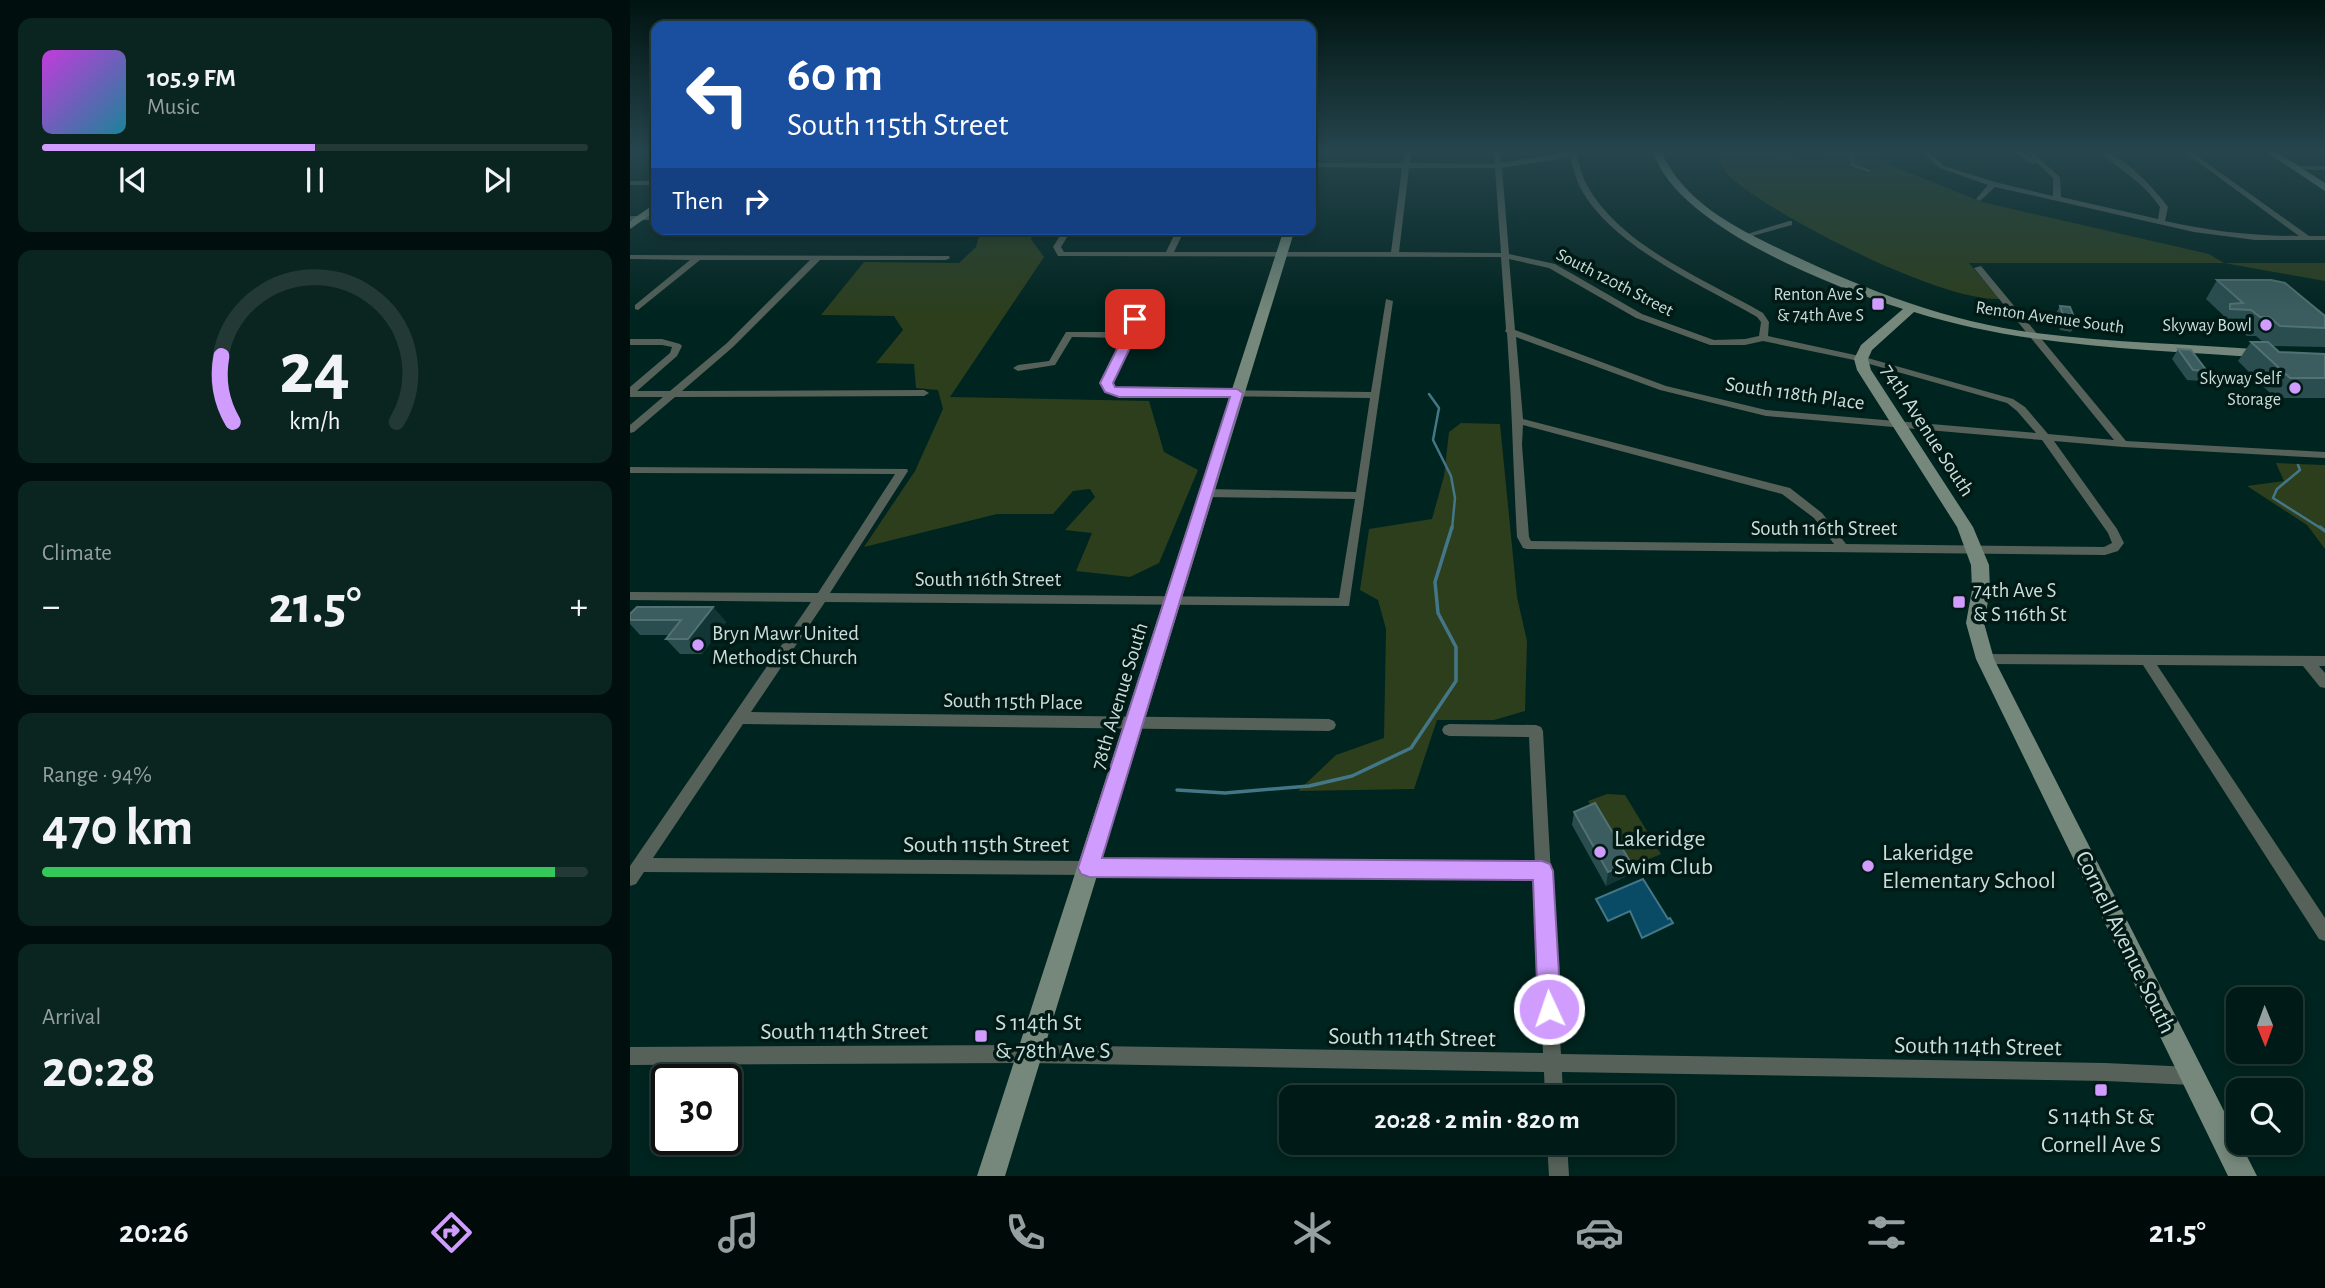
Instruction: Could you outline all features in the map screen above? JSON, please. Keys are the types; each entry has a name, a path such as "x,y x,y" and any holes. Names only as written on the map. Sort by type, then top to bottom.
{"street":[{"path":"1395,255 1401,206"},
{"path":"1500,206 1518,421 1786,492 1814,509 1826,521 1842,547"},
{"path":"1598,206 1617,227 1656,255 1760,315 1765,321 1763,338"},
{"name":"Renton Avenue South","path":"1699,206 1715,219 1745,236 1832,280 1910,309 2036,337 2283,355"},
{"path":"2091,206 2239,236 2325,238"},
{"path":"2161,222 2163,206"},
{"path":"2263,206 2307,238"},
{"path":"633,221 651,209"},
{"path":"633,221 651,219"},
{"path":"1745,236 1789,223"},
{"name":"South 120th Street","path":"1064,235 1057,251 1069,255 1503,256 1552,266 1621,307 1697,338 1728,344 1763,338 1861,359 1985,392 2021,409 2046,438"},
{"path":"1169,255 1178,235"},
{"name":"78th Avenue South","path":"991,1176 1288,235"},
{"path":"630,257 946,258"},
{"path":"638,307 698,257"},
{"path":"630,430 752,323 818,257"},
{"path":"1978,268 2123,444"},
{"path":"1205,494 1361,496 1389,301"},
{"name":"74th Avenue South","path":"1910,309 1866,348 1861,359 1864,370 1975,549 1980,565 1981,590"},
{"path":"1114,311 1135,319 1107,383 1110,390 1119,393 1374,395"},
{"name":"South 118th Place","path":"1509,331 1615,371 1704,400 1766,413 2123,444 2325,455"},
{"path":"1018,368 1052,363 1069,334 1130,335"},
{"path":"630,342 676,345 674,354 630,393"},
{"path":"630,393 924,393"},
{"name":"South 116th Street","path":"1518,421 1523,537 1527,545 2105,551 2114,548 2118,543 2113,532 2046,438"},
{"path":"630,470 903,471"},
{"path":"630,879 821,598 903,471"},
{"name":"South 116th Street","path":"630,596 1345,603 1361,496"},
{"name":"Cornell Avenue South","path":"1981,590 1975,623 1985,659 2242,1176"},
{"path":"1985,659 2325,661"},
{"path":"2147,660 2325,933"},
{"path":"2307,661 2325,684"},
{"name":"South 115th Place","path":"739,718 1329,725"},
{"path":"1449,730 1536,731 1553,1085"},
{"name":"South 115th Street","path":"640,865 1542,871"},
{"name":"South 114th Street","path":"630,1056 1029,1054 2105,1072 2192,1076"},
{"path":"1558,1155 1559,1176"}],"green space":[{"path":"1771,206 1999,206 2209,254 2224,263 1969,263 2000,299 1973,296 1900,272 1859,254"},
{"path":"979,235 1033,235 1031,239 1044,257 950,397 1149,401 1164,452 1198,470 1159,563 1130,577 1076,571 1092,533 1065,530 1095,497 1090,489 1073,491 1053,514 997,514 864,547 915,471 943,409 938,390 916,388 914,364 876,363 903,330 894,316 821,315 864,262 959,263 976,247"},
{"path":"2224,263 2325,263 2325,281"},
{"path":"1461,423 1500,424 1517,597 1527,641 1525,711 1494,720 1437,720 1414,789 1298,791 1336,755 1384,738 1386,629 1378,600 1360,590 1369,529 1432,519 1444,476 1449,432"},
{"path":"2276,463 2325,465 2325,549 2307,525 2247,486 2284,481"},
{"path":"1607,794 1625,795 1661,854 1627,868 1588,801"}],"water":[{"path":"1643,879 1673,923 1642,938 1630,911 1608,921 1596,899"}],"building":[{"path":"2217,280 2271,280 2285,283 2325,316 2325,328 2280,326 2269,317 2260,317 2251,310 2230,309 2230,304 2243,303"},
{"path":"2060,306 2070,307 2076,322 2065,321"},
{"path":"2251,342 2268,342 2279,352 2325,354 2325,378 2290,378"},
{"path":"2178,349 2191,350 2207,371 2193,370"},
{"path":"637,607 713,607 688,639 666,639 681,620 630,620 630,614"},
{"path":"1595,803 1631,863 1608,872 1574,812"}],"waterway":[{"path":"1429,394 1439,408 1433,440 1451,476 1455,498 1452,529"},
{"path":"2298,465 2300,470 2277,489 2273,498 2322,529"},
{"path":"1177,790 1225,793 1309,786 1352,776 1411,748 1456,681 1456,647 1438,613 1435,582 1452,527"},
{"path":"2320,527 2325,531"}],"place":[{"name":"Renton Ave S & 74th Ave S","path":"1878,304"},
{"name":"Skyway Bowl","path":"2266,325"},
{"name":"Skyway Self Storage","path":"2295,388"},
{"name":"74th Ave S & S 116th St","path":"1959,602"},
{"name":"Bryn Mawr United Methodist Church","path":"698,645"},
{"name":"Lakeridge Swim Club","path":"1600,852"},
{"name":"Lakeridge Elementary School","path":"1868,866"},
{"name":"S 114th St & 78th Ave S","path":"981,1036"},
{"name":"S 114th St & Cornell Ave S","path":"2101,1090"}],"route":[{"path":"1135,319 1134,327 1107,383 1110,390 1119,393 1237,393 1089,868 1542,871 1549,1009"}]}
